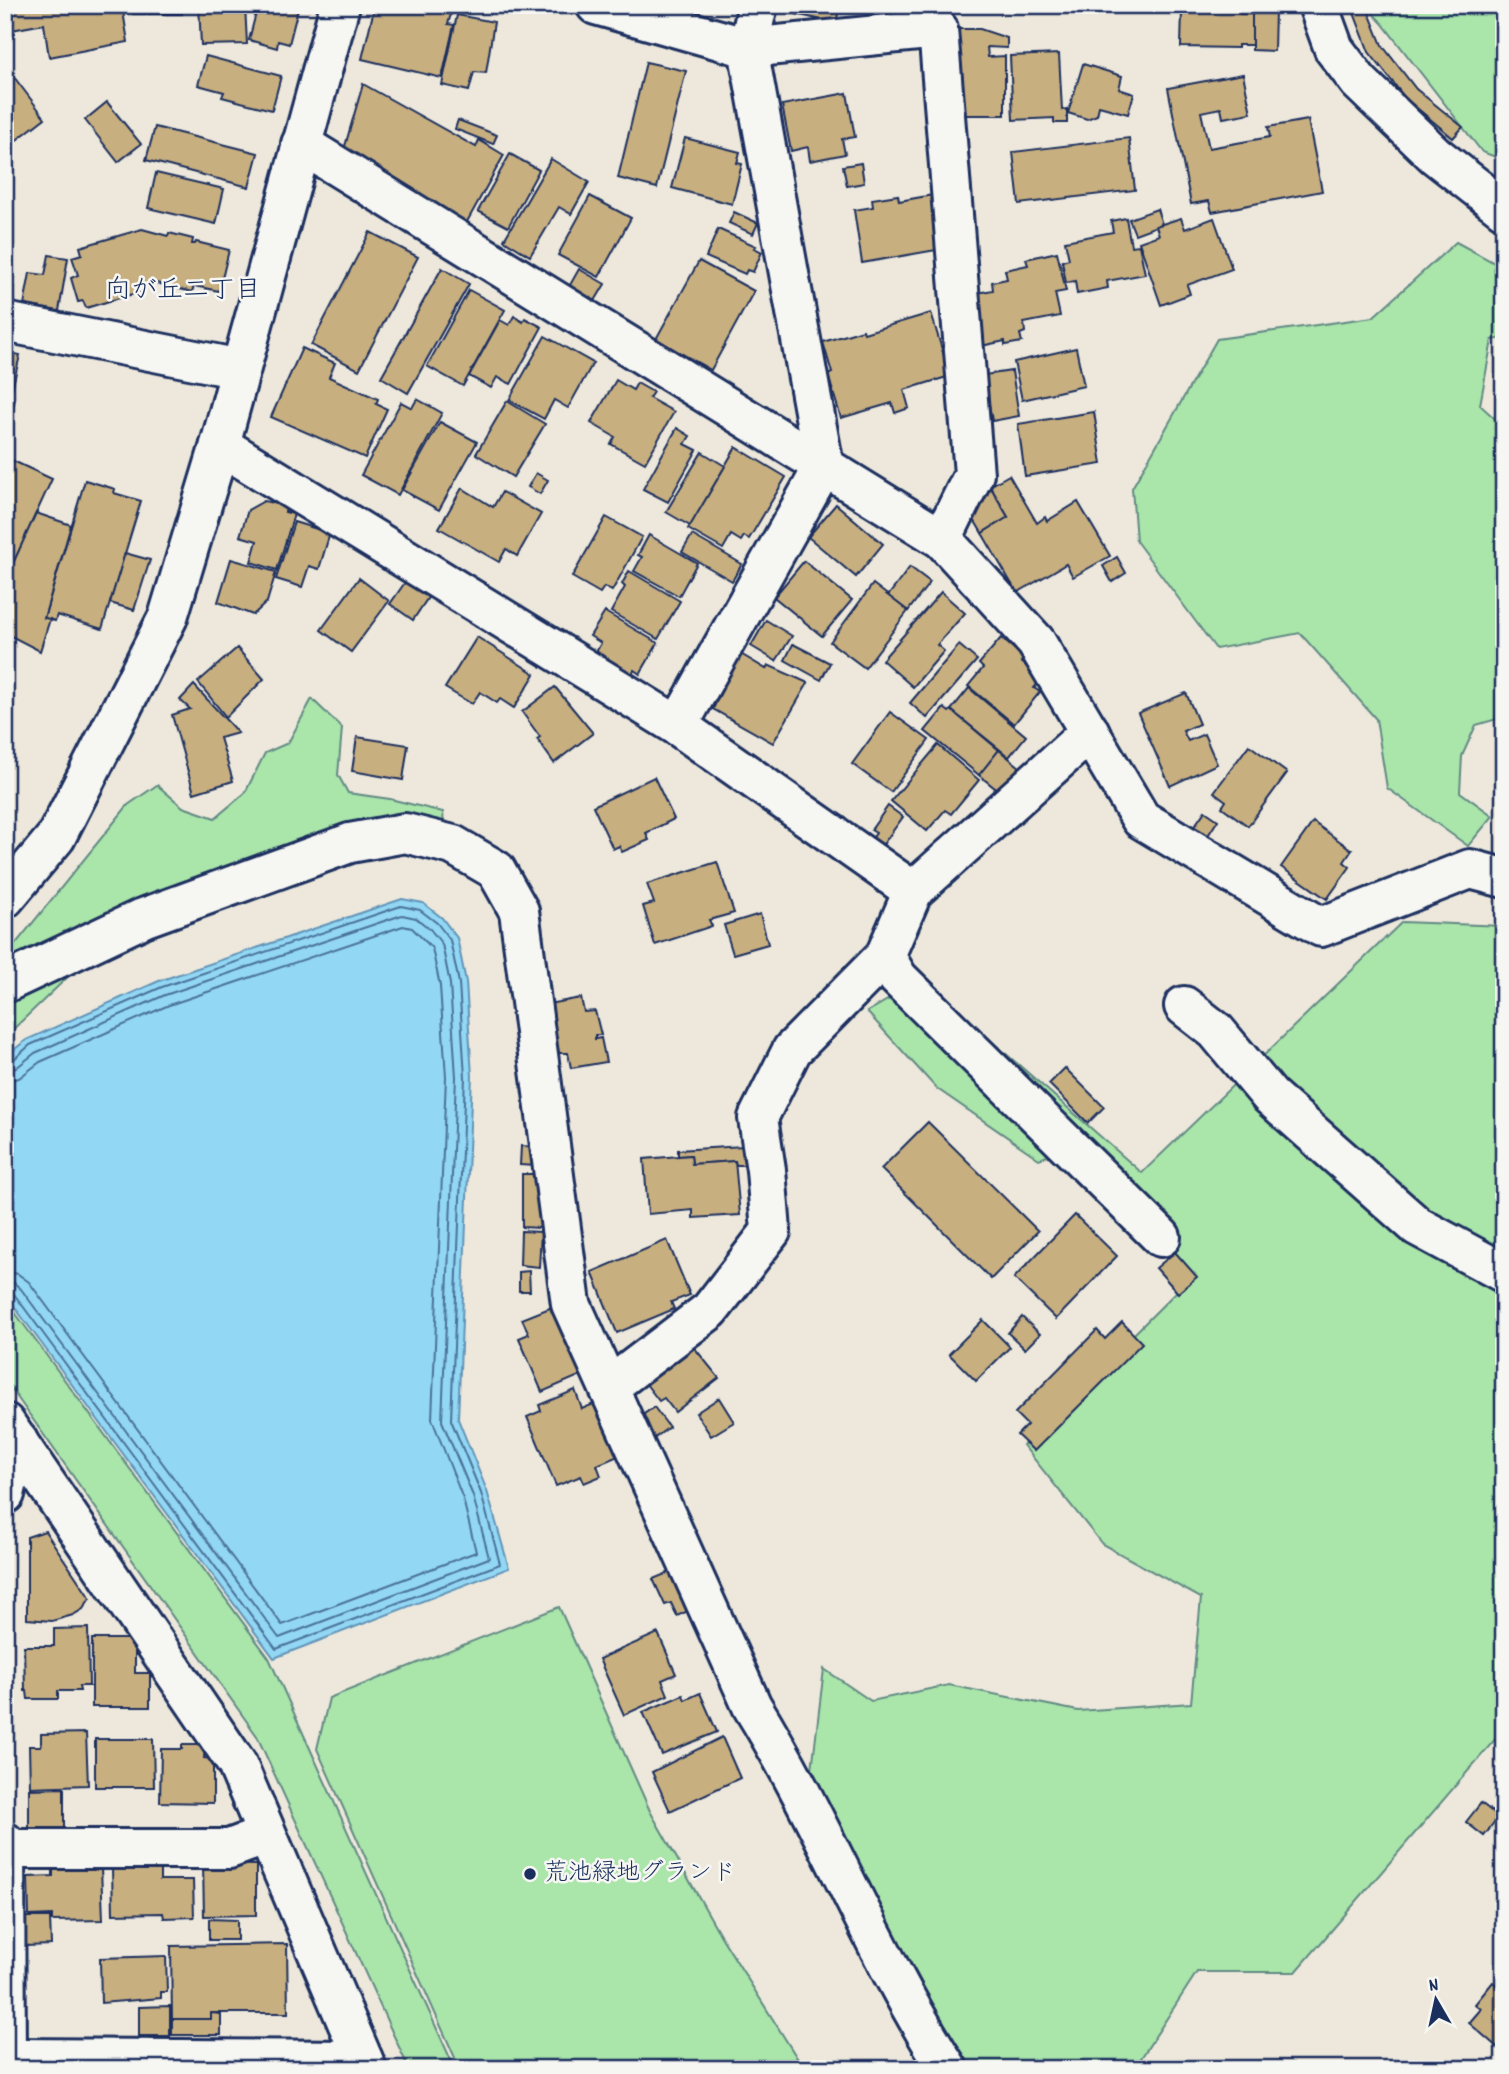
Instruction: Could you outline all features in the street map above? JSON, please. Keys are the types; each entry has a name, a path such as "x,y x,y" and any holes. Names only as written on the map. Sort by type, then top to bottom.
{"street":[{"path":"5,898 55,837 168,617 220,445 340,5"},
{"path":"596,5 748,48 939,17 974,474 942,539"},
{"path":"678,726 824,466 748,48 758,5"},
{"path":"1318,5 1334,48 1359,82 1434,155 1504,209"},
{"path":"301,145 942,539 1036,642 1141,820 1321,928 1470,870 1504,878"},
{"path":"5,322 240,369"},
{"path":"220,445 678,726 913,891"},
{"path":"609,1387 710,1310 771,1230 758,1118 792,1050 885,956 913,891 1090,732"},
{"path":"5,983 142,918 350,843 405,833 453,845 496,870 519,911 571,1304 752,1706 779,1749 918,2023 948,2069"},
{"path":"885,956 898,978 1161,1237"},
{"path":"1184,1006 1216,1031 1270,1096 1417,1226 1504,1273"},
{"path":"5,1494 12,1432"},
{"path":"6,2058 365,2064 237,1764 12,1432"},
{"path":"5,1849 229,1849 267,1835"},
{"path":"5,1842 6,2069"}],"green space":[{"path":"1365,5 1504,5 1504,160 1482,152"},
{"path":"1456,242 1504,268 1504,338 1492,340 1480,405 1504,427 1504,717 1476,725 1462,756 1460,792 1493,816 1468,846 1387,788 1376,719 1300,633 1216,649 1136,541 1132,488 1217,339 1373,317"},
{"path":"312,699 342,728 338,775 348,793 390,799 443,812 444,828 140,908 5,1037 5,957 128,805 157,785 183,807 215,818 245,793 265,753 288,743"},
{"path":"1402,922 1504,926 1504,1729 1296,1972 1197,1972 1134,2069 970,2069 925,2000 810,1786 824,1669 871,1701 949,1685 1078,1711 1191,1703 1201,1598 1102,1544 1023,1445 1186,1282 1138,1201 1063,1150 1039,1159 936,1088 867,1012 922,980 1142,1173"},
{"path":"5,1299 269,1658 455,2069 409,2069 257,1736 5,1380"},
{"name":"荒池緑地グランド","path":"559,1607 650,1811 722,1938 804,2069 460,2069 317,1749 329,1698"}],"water":[{"path":"402,899 423,903 442,918 457,938 466,982 472,1076 458,1419 487,1491 509,1568 274,1658 5,1294 5,1057 26,1040 159,981"}],"building":[{"path":"5,5 122,5 128,42 49,57 44,24 6,31"},
{"path":"133,5 182,5 182,14 133,14"},
{"path":"199,5 245,5 247,44 201,45"},
{"path":"248,5 299,5 289,44 278,41 277,48 249,40 256,13 247,11"},
{"path":"375,5 415,5 451,14 448,24 454,25 442,78 362,59"},
{"path":"779,5 840,5 836,23 777,10"},
{"path":"1195,5 1239,6 1240,14 1252,14 1252,45 1238,45 1238,48 1181,47 1182,10 1195,9"},
{"path":"1351,5 1366,5 1382,45 1416,89 1463,127 1453,138 1406,99 1369,52"},
{"path":"1252,10 1275,10 1274,51 1252,50"},
{"path":"457,15 494,22 486,73 474,72 469,91 442,85"},
{"path":"948,29 980,29 1007,38 1007,48 987,47 988,57 1005,56 1005,115 957,115"},
{"path":"1059,54 1062,110 1067,109 1067,123 1054,123 1054,118 1013,120 1010,56"},
{"path":"206,56 281,76 272,110 222,97 224,92 198,85"},
{"path":"646,62 686,71 657,188 618,178"},
{"path":"1083,64 1122,76 1119,89 1134,94 1128,114 1099,106 1097,115 1087,119 1068,113"},
{"path":"1243,74 1251,113 1223,118 1221,108 1201,112 1209,148 1270,137 1268,127 1308,120 1322,191 1212,212 1209,201 1191,204 1168,88"},
{"path":"14,77 45,118 5,149 5,83"},
{"path":"363,84 476,147 479,140 504,155 463,229 341,160"},
{"path":"847,93 855,137 842,139 845,154 810,161 808,147 791,151 782,105"},
{"path":"107,102 141,144 118,162 85,120"},
{"path":"458,120 497,135 493,144 455,129"},
{"path":"155,127 258,153 249,187 146,160"},
{"path":"685,138 740,152 737,163 742,164 732,204 672,188"},
{"path":"1129,138 1135,190 1019,204 1013,152"},
{"path":"510,154 539,170 508,227 478,211"},
{"path":"551,159 589,182 571,214 559,207 530,256 504,240"},
{"path":"861,163 864,183 847,186 843,166"},
{"path":"156,173 224,189 216,224 148,208"},
{"path":"898,195 899,201 933,195 942,249 862,263 854,210 873,207 872,199"},
{"path":"590,196 631,218 599,277 558,255"},
{"path":"1157,209 1162,224 1135,234 1129,219"},
{"path":"734,212 758,223 753,234 729,223"},
{"path":"1126,218 1131,246 1139,245 1145,274 1107,281 1108,288 1077,294 1075,281 1066,283 1062,261 1069,259 1065,241 1113,232 1111,221"},
{"path":"1181,218 1185,229 1214,218 1232,269 1187,285 1190,294 1161,305 1139,242 1159,235 1156,226"},
{"path":"142,229 193,239 192,244 196,242 229,250 219,291 194,286 192,292 152,282 141,286 143,291 86,308 83,301 78,302 71,278 78,275 72,257 82,254 80,247"},
{"path":"718,229 756,246 754,248 762,252 753,272 747,270 745,274 706,257"},
{"path":"370,232 418,257 359,370 311,345"},
{"path":"1057,252 1066,291 1055,293 1060,316 1024,323 1025,332 1020,334 1022,342 1005,345 1005,341 981,346 974,308 980,307 977,293 993,290 992,282 1007,279 1005,270 1028,265 1026,259"},
{"path":"49,255 68,258 59,311 24,305 30,273 45,275"},
{"path":"699,261 754,291 711,370 656,339"},
{"path":"442,268 469,284 408,393 381,377"},
{"path":"579,269 605,284 592,306 566,292"},
{"path":"469,290 505,310 463,386 427,366"},
{"path":"931,313 950,376 904,390 909,408 895,413 892,403 841,418 828,375 832,373 823,342"},
{"path":"514,316 523,322 525,318 542,327 511,384 497,377 491,388 469,376 500,320 509,325"},
{"path":"545,336 593,363 568,408 554,400 544,419 509,400"},
{"path":"302,348 335,363 329,377 378,399 376,404 387,409 365,458 271,417"},
{"path":"1076,348 1084,386 1022,400 1014,362"},
{"path":"1504,351 1504,411 1498,410"},
{"path":"5,352 20,355 10,398 15,399 5,439"},
{"path":"1012,371 1019,416 992,421 984,375"},
{"path":"616,380 633,390 637,383 653,392 649,398 674,412 645,463 611,444 615,437 591,423"},
{"path":"417,399 442,413 398,495 361,475 401,402 412,408"},
{"path":"507,401 545,424 513,477 476,454"},
{"path":"1094,412 1102,464 1025,476 1018,424"},
{"path":"440,422 477,442 439,510 402,490"},
{"path":"677,428 690,436 685,444 697,450 668,502 643,489"},
{"path":"736,447 786,477 749,539 744,536 741,541 731,535 723,549 688,529"},
{"path":"702,452 725,466 690,526 666,512"},
{"path":"9,459 52,479 5,581 5,467"},
{"path":"536,473 548,480 540,494 528,487"},
{"path":"1009,475 1037,523 1045,517 1047,521 1078,502 1110,556 1073,577 1066,564 1017,593 982,533 1008,517 990,486"},
{"path":"85,480 115,489 114,493 141,501 102,629 57,615 55,621 44,618"},
{"path":"990,486 1008,517 982,533 973,518"},
{"path":"462,488 493,507 502,492 541,514 517,556 506,549 499,562 439,528"},
{"path":"264,501 287,506 285,512 294,514 277,570 251,562 257,541 240,536 248,510"},
{"path":"836,504 883,544 856,577 808,537"},
{"path":"36,513 71,525 44,618 50,619 40,651 5,633 5,581"},
{"path":"606,517 642,537 612,591 604,587 600,593 572,577"},
{"path":"294,522 330,533 319,569 309,566 302,587 276,579"},
{"path":"649,535 697,563 679,596 634,571 642,557 638,555"},
{"path":"692,535 742,564 732,581 682,552"},
{"path":"125,553 150,560 134,610 110,603"},
{"path":"1117,557 1126,573 1112,582 1103,566"},
{"path":"231,559 276,572 267,602 253,615 218,602"},
{"path":"804,561 852,600 822,636 774,597"},
{"path":"910,567 930,582 908,611 888,596"},
{"path":"629,571 680,601 658,639 611,612 625,587 622,584"},
{"path":"359,578 389,601 351,652 321,630"},
{"path":"406,581 429,596 413,620 390,604"},
{"path":"873,584 908,611 865,668 830,642"},
{"path":"941,592 965,613 937,645 944,651 913,687 882,660"},
{"path":"605,612 658,643 640,674 634,670 632,675 595,654 601,643 590,636"},
{"path":"766,620 792,636 776,661 751,646"},
{"path":"477,637 535,674 514,708 500,699 497,703 480,692 472,704 445,688"},
{"path":"1001,638 1025,658 1021,662 1042,679 1034,688 1040,692 1014,724 968,686 983,668 979,664"},
{"path":"793,644 830,663 821,680 785,660"},
{"path":"959,645 977,660 927,718 910,703"},
{"path":"237,648 264,679 226,717 198,682"},
{"path":"739,653 766,669 768,665 808,683 773,743 713,709"},
{"path":"194,685 238,733 220,738 233,781 194,793 172,715 190,709 180,700"},
{"path":"555,687 593,733 554,763 522,712"},
{"path":"969,688 1026,736 1009,757 951,710"},
{"path":"1186,693 1199,724 1183,731 1188,741 1204,734 1217,764 1170,786 1138,713"},
{"path":"944,708 949,712 951,710 999,750 979,775 925,731"},
{"path":"890,712 929,740 891,792 852,764"},
{"path":"357,737 408,745 403,780 352,771"},
{"path":"938,745 979,780 951,814 945,810 927,831 891,801"},
{"path":"1249,745 1287,773 1248,826 1222,807 1226,801 1214,792"},
{"path":"999,750 1026,772 1006,797 979,775"},
{"path":"654,777 674,819 646,833 649,840 622,852 619,846 613,849 593,806"},
{"path":"888,806 903,817 881,847 871,840 876,833 871,830"},
{"path":"1205,811 1218,820 1205,840 1191,831"},
{"path":"1313,822 1352,850 1344,862 1350,867 1327,899 1281,867"},
{"path":"717,862 734,913 709,920 712,926 655,945 643,906 654,903 647,884"},
{"path":"760,914 768,944 733,954 724,925"},
{"path":"581,998 584,1012 595,1011 601,1035 595,1035 595,1039 601,1038 606,1062 571,1068 568,1053 559,1053 548,1004"},
{"path":"1065,1068 1104,1107 1088,1123 1049,1084"},
{"path":"928,1122 1038,1231 991,1279 881,1169"},
{"path":"521,1146 537,1147 537,1166 520,1165"},
{"path":"743,1146 744,1165 736,1165 735,1161 692,1164 691,1155 678,1156 678,1150"},
{"path":"691,1155 692,1164 735,1161 740,1215 693,1218 693,1210 648,1214 644,1159"},
{"path":"522,1174 542,1174 540,1228 522,1227"},
{"path":"1075,1215 1117,1256 1056,1319 1014,1278"},
{"path":"521,1231 541,1232 539,1267 520,1265"},
{"path":"667,1240 690,1295 671,1302 674,1309 617,1333 592,1272"},
{"path":"1175,1252 1197,1277 1178,1293 1156,1268"},
{"path":"529,1271 530,1291 519,1291 519,1272"},
{"path":"557,1305 586,1373 542,1392 519,1338 529,1334 522,1319"},
{"path":"1022,1317 1040,1334 1025,1349 1008,1333"},
{"path":"983,1320 1010,1347 976,1381 949,1354"},
{"path":"1122,1322 1142,1343 1034,1451 1017,1435 1027,1425 1015,1413 1097,1330 1105,1339"},
{"path":"693,1346 719,1378 675,1412 664,1398 659,1401 646,1384"},
{"path":"575,1390 582,1409 603,1400 625,1453 597,1465 601,1476 584,1483 581,1476 556,1486 527,1417 541,1411 539,1405"},
{"path":"719,1398 734,1422 711,1436 696,1413"},
{"path":"654,1407 669,1427 652,1440 637,1419"},
{"path":"45,1531 90,1598 83,1609 52,1621 27,1619 27,1537"},
{"path":"675,1570 688,1611 677,1616 671,1603 665,1605 653,1579"},
{"path":"88,1628 89,1686 79,1686 80,1691 58,1691 58,1699 28,1699 25,1691 24,1646 54,1646 54,1629"},
{"path":"658,1633 676,1674 662,1680 668,1695 624,1715 599,1659"},
{"path":"92,1639 135,1639 135,1673 150,1673 150,1707 92,1707"},
{"path":"700,1693 717,1732 662,1755 643,1712 683,1695 685,1700"},
{"path":"86,1733 88,1785 30,1787 29,1746 41,1746 41,1734"},
{"path":"722,1737 740,1778 670,1811 652,1772"},
{"path":"95,1739 153,1739 154,1787 95,1787"},
{"path":"182,1745 205,1745 204,1758 213,1759 213,1803 160,1802 161,1749 182,1749"},
{"path":"64,1788 64,1829 29,1829 29,1789"},
{"path":"1481,1803 1499,1817 1484,1836 1466,1822"},
{"path":"203,1864 256,1865 256,1915 204,1916"},
{"path":"160,1866 160,1880 193,1880 194,1917 164,1918 163,1913 113,1914 112,1867"},
{"path":"101,1868 103,1920 52,1921 52,1915 29,1916 28,1877 53,1876 53,1869"},
{"path":"26,1917 50,1917 51,1945 26,1946"},
{"path":"209,1919 237,1920 237,1940 209,1940"},
{"path":"287,1944 288,2013 211,2013 211,2019 172,2019 171,1946"},
{"path":"166,1956 167,1992 161,1992 161,1998 101,2003 100,1958"},
{"path":"1493,1982 1504,1991 1504,2053 1469,2023 1481,2009 1475,2004"},
{"path":"170,2006 170,2036 139,2036 139,2007"},
{"path":"211,2013 221,2014 221,2035 172,2035 172,2019 211,2019"}],"place":[{"name":"荒池緑地グランド","path":"530,1874"}],"district":[{"name":"向が丘二丁目","path":"183,291"}]}
